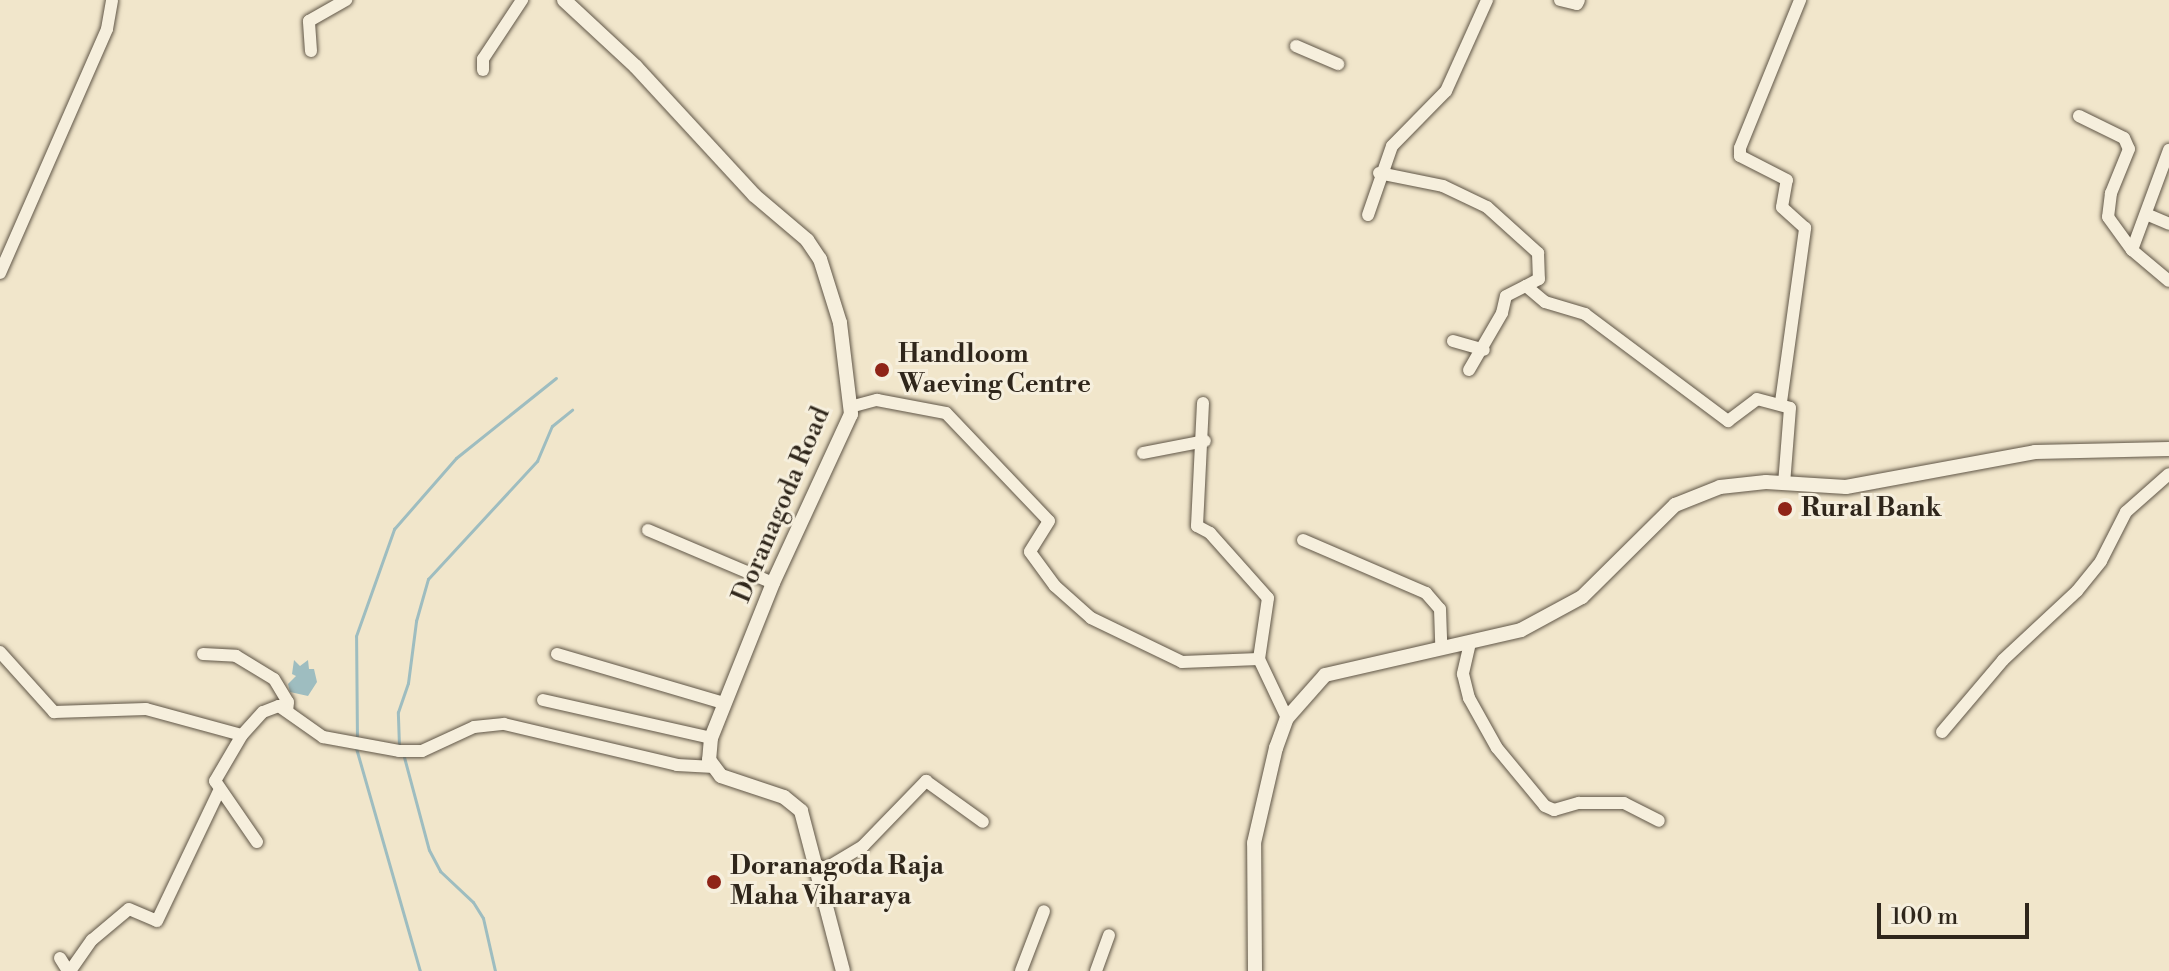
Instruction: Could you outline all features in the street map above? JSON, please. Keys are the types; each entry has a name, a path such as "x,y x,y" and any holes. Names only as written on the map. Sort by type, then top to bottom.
{"street":[{"path":"0,273 107,29 112,0"},
{"path":"311,51 309,21 346,0"},
{"path":"483,70 483,59 522,0"},
{"name":"Doranagoda Road","path":"564,0 636,67 754,195 807,240 820,259 840,323 850,407 844,432 773,583 724,703 711,738 709,760 714,767"},
{"path":"1368,215 1379,173 1392,146 1446,91 1487,0"},
{"path":"1560,0 1577,4 1579,0"},
{"path":"1781,402 1805,228 1782,207 1787,180 1740,156 1740,148 1800,0"},
{"path":"1296,46 1338,64"},
{"path":"2079,116 2124,138 2129,149 2111,193 2108,217 2132,250 2169,281"},
{"path":"2132,250 2169,150"},
{"path":"1379,173 1443,186 1487,207 1538,253 1539,279 1506,296 1484,350 1469,370"},
{"path":"2146,214 2169,224"},
{"path":"1526,286 1545,302 1585,314 1728,421 1757,399 1781,402 1793,416 1784,484"},
{"path":"1453,341 1484,350"},
{"path":"850,407 877,400 946,413 1049,521 1030,552 1055,586 1091,618 1182,662 1259,659"},
{"path":"1203,403 1205,441 1196,476 1197,526 1210,533 1268,598 1259,659 1287,718"},
{"path":"1143,453 1205,441"},
{"path":"1255,971 1254,843 1287,718 1325,675 1521,630 1582,597 1615,569 1654,522 1675,505 1720,487 1784,484 1846,487 2035,452 2169,449"},
{"path":"1942,732 2003,660 2077,591 2101,561 2126,512 2169,474"},
{"path":"648,530 773,583"},
{"path":"1303,540 1426,593 1440,609 1441,647"},
{"path":"1470,643 1463,674 1469,698 1497,748 1545,806 1554,810 1579,803 1624,803 1659,821"},
{"path":"0,652 54,712 146,709 242,735"},
{"path":"203,654 236,656 274,679 288,702 287,711"},
{"path":"557,654 724,703"},
{"path":"543,700 711,738"},
{"path":"257,842 215,781 242,735 263,712 279,706 308,731 323,737 399,751 422,751 474,727 504,724 677,765 714,767 721,776 784,797 801,811 812,869 843,971"},
{"path":"812,869 830,866 863,846 926,781 983,822"},
{"path":"60,958 69,971 92,940 129,909 157,921 219,791"},
{"path":"1021,971 1044,911"},
{"path":"1096,971 1109,935"}],"water":[{"path":"294,660 300,666 308,660 309,669 314,669 317,682 308,696 290,692 288,684 296,676 292,674"}],"waterway":[{"path":"357,741 356,636 394,529 456,458 556,378"},
{"path":"399,746 398,712 408,683 416,621 428,579 537,461 552,426 572,410"},
{"path":"356,748 420,971"},
{"path":"404,757 429,850 440,871 473,902 483,918 495,971"}],"place":[{"name":"Handloom Waeving Centre","path":"882,370"},
{"name":"Rural Bank","path":"1785,509"},
{"name":"Doranagoda Raja Maha Viharaya","path":"714,882"}]}
